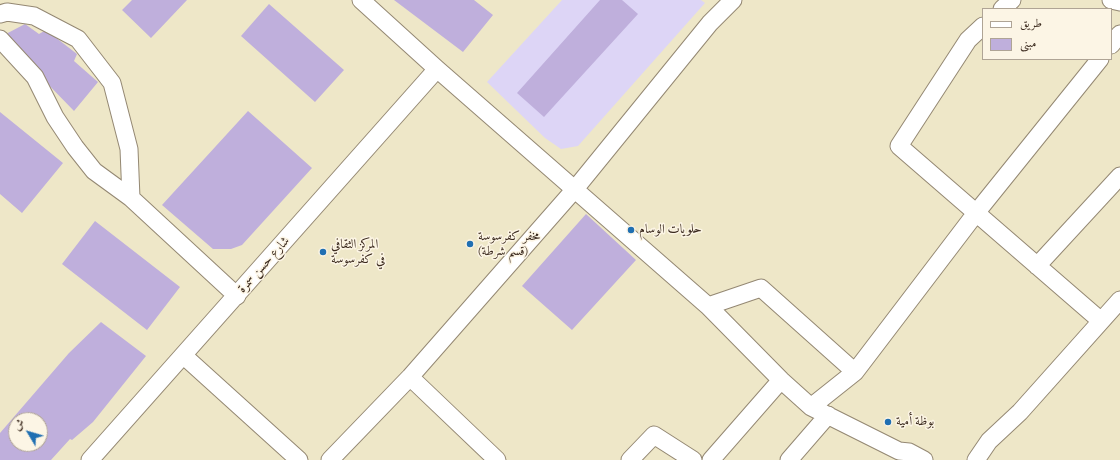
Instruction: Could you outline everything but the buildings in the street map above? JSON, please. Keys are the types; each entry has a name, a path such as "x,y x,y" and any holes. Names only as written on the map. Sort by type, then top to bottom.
{"street":[{"path":"361,0 437,70 708,306 781,380 811,407 828,415 896,455 909,452 924,460"},
{"path":"330,460 410,377 575,189 710,23 733,0"},
{"path":"1003,8 1012,0"},
{"path":"1111,0 1120,2"},
{"path":"0,14 7,12 34,16 78,39 112,83 129,149 131,198"},
{"path":"982,27 968,40 899,146 1101,321"},
{"path":"1112,44 1120,34"},
{"path":"0,39 35,77 55,117 75,147 94,171 131,198 237,296"},
{"path":"811,407 854,372 976,213 1099,60"},
{"name":"شارع حسن سمرة","path":"90,460 437,70"},
{"path":"1037,266 1120,176"},
{"path":"708,306 761,288 854,372"},
{"path":"976,460 989,441 1020,412 1120,300"},
{"path":"184,356 299,460"},
{"path":"410,377 497,460"},
{"path":"711,460 781,380"},
{"path":"789,460 828,415"},
{"path":"630,460 654,435 693,460"}],"shaded area":[{"path":"562,0 701,0 705,3 578,146 561,149 545,138 487,82"}],"place":[{"name":"حلويات الوسام","path":"631,230"},
{"name":"مخفر كفرسوسة (قسم شرطة)","path":"470,244"},
{"name":"المركز الثقافي في كفرسوسة","path":"323,252"},
{"name":"بوظة أمية","path":"888,422"}]}
